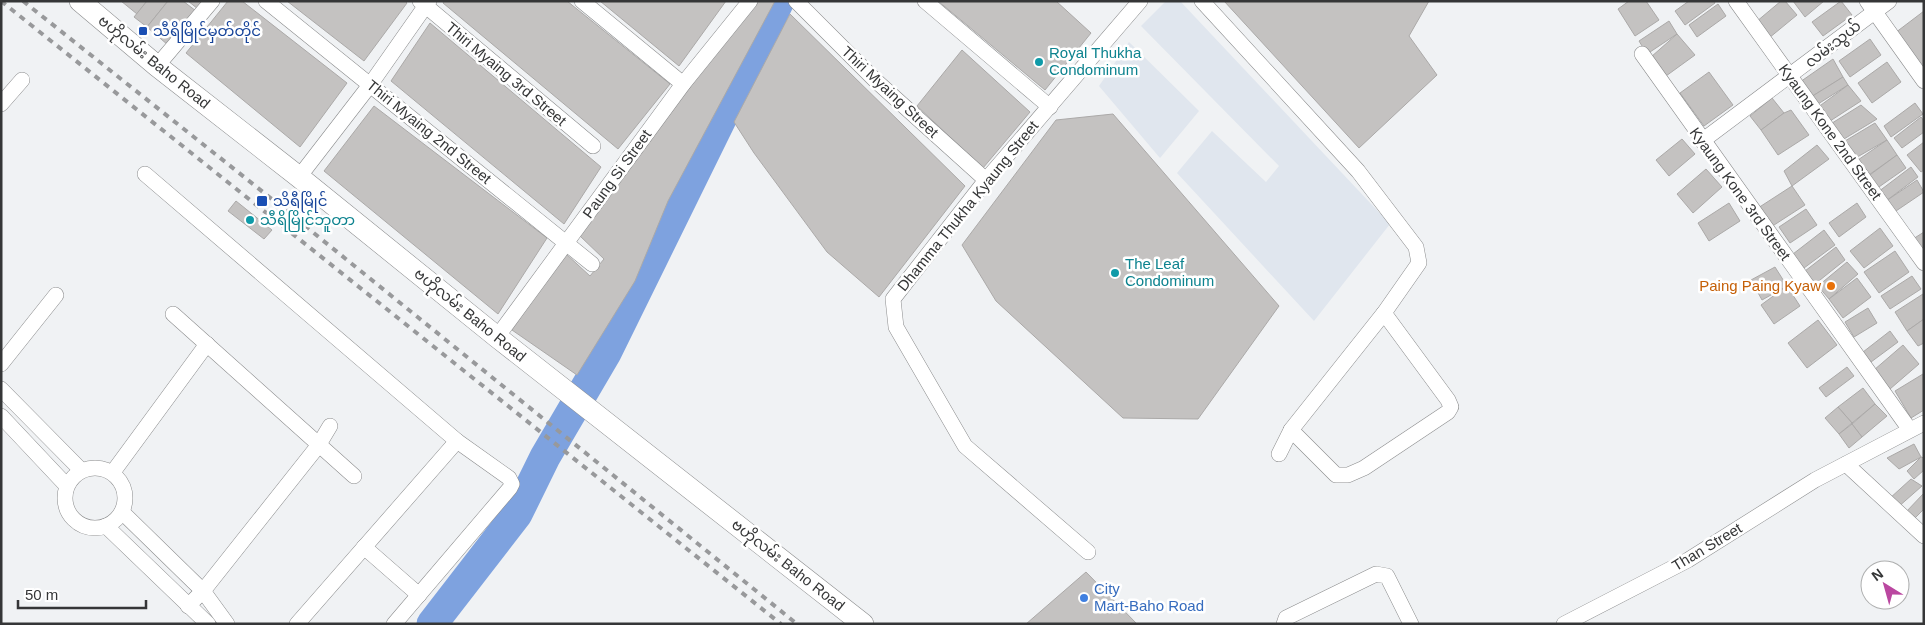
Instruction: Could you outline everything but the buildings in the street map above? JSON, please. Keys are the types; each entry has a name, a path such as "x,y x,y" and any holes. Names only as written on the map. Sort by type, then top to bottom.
{"main road":[{"name":"ဗဟိုလမ်း Baho Road","path":"80,1 157,66 299,177 566,392 863,624"}],"street":[{"path":"157,66 212,1"},
{"name":"Thiri Myaing 2nd Street","path":"266,1 592,264"},
{"path":"582,1 683,84"},
{"name":"Thiri Myaing Street","path":"796,1 875,80 986,180"},
{"path":"925,1 1050,107"},
{"name":"Dhamma Thukha Kyaung Street","path":"1088,552 965,446 896,326 893,299 986,180 1140,1"},
{"path":"1202,1 1358,172 1416,246 1420,263 1384,313 1291,430 1279,454"},
{"name":"Kyaung Kone 2nd Street","path":"1736,1 1924,263"},
{"name":"လမ်းသွယ်","path":"1702,141 1791,76 1871,6 1889,1"},
{"path":"299,177 370,85 425,3"},
{"name":"Thiri Myaing 3rd Street","path":"425,3 593,146"},
{"path":"1871,6 1924,81"},
{"name":"Paung Si Street","path":"497,337 683,84 745,7"},
{"name":"Kyaung Kone 3rd Street","path":"1642,54 1702,141 1910,430"},
{"path":"1,104 22,80"},
{"path":"146,174 457,440 509,478 512,484 394,624"},
{"path":"1,364 56,295"},
{"path":"1291,430 1336,475 1348,476 1364,468 1448,412 1451,406 1448,400 1384,313"},
{"path":"173,314 318,446 354,476"},
{"path":"113,472 207,344"},
{"path":"1,389 81,470"},
{"path":"1,416 66,485"},
{"name":"Than Street","path":"1564,624 1688,560 1815,480 1924,423"},
{"path":"188,606 203,591 318,446 330,426"},
{"path":"297,624 457,440"},
{"path":"1846,464 1924,536"},
{"path":"97,467 113,472 123,484 125,500 122,512 117,520 106,526 91,529 76,524 64,506 66,485 81,470 97,467"},
{"path":"122,512 203,591 227,624"},
{"path":"106,526 208,624"},
{"path":"364,547 419,595"},
{"path":"1284,624 1286,618 1376,574 1387,576 1411,624"}],"shaded area":[{"path":"1166,1 1180,1 1390,224 1314,321 1177,173 1212,131 1266,182 1279,166 1141,26"},
{"path":"1129,42 1199,111 1160,158 1099,86"}],"waterway":[{"path":"432,624 517,514 545,457 606,353 779,1"}],"railway":[{"path":"1,1 781,624"},
{"path":"23,1 268,196 797,624"}],"place":[{"name":"သီရိမြိုင်မှတ်တိုင်","path":"143,31"},
{"name":"Royal Thukha Condominum","path":"1039,62"},
{"name":"သိရီမြိုင်","path":"262,201"},
{"name":"သီရိမြိုင်ဘူတာ","path":"250,220"},
{"name":"The Leaf Condominum","path":"1115,273"},
{"name":"Paing Paing Kyaw","path":"1831,286"},
{"name":"City Mart-Baho Road","path":"1084,598"}]}
